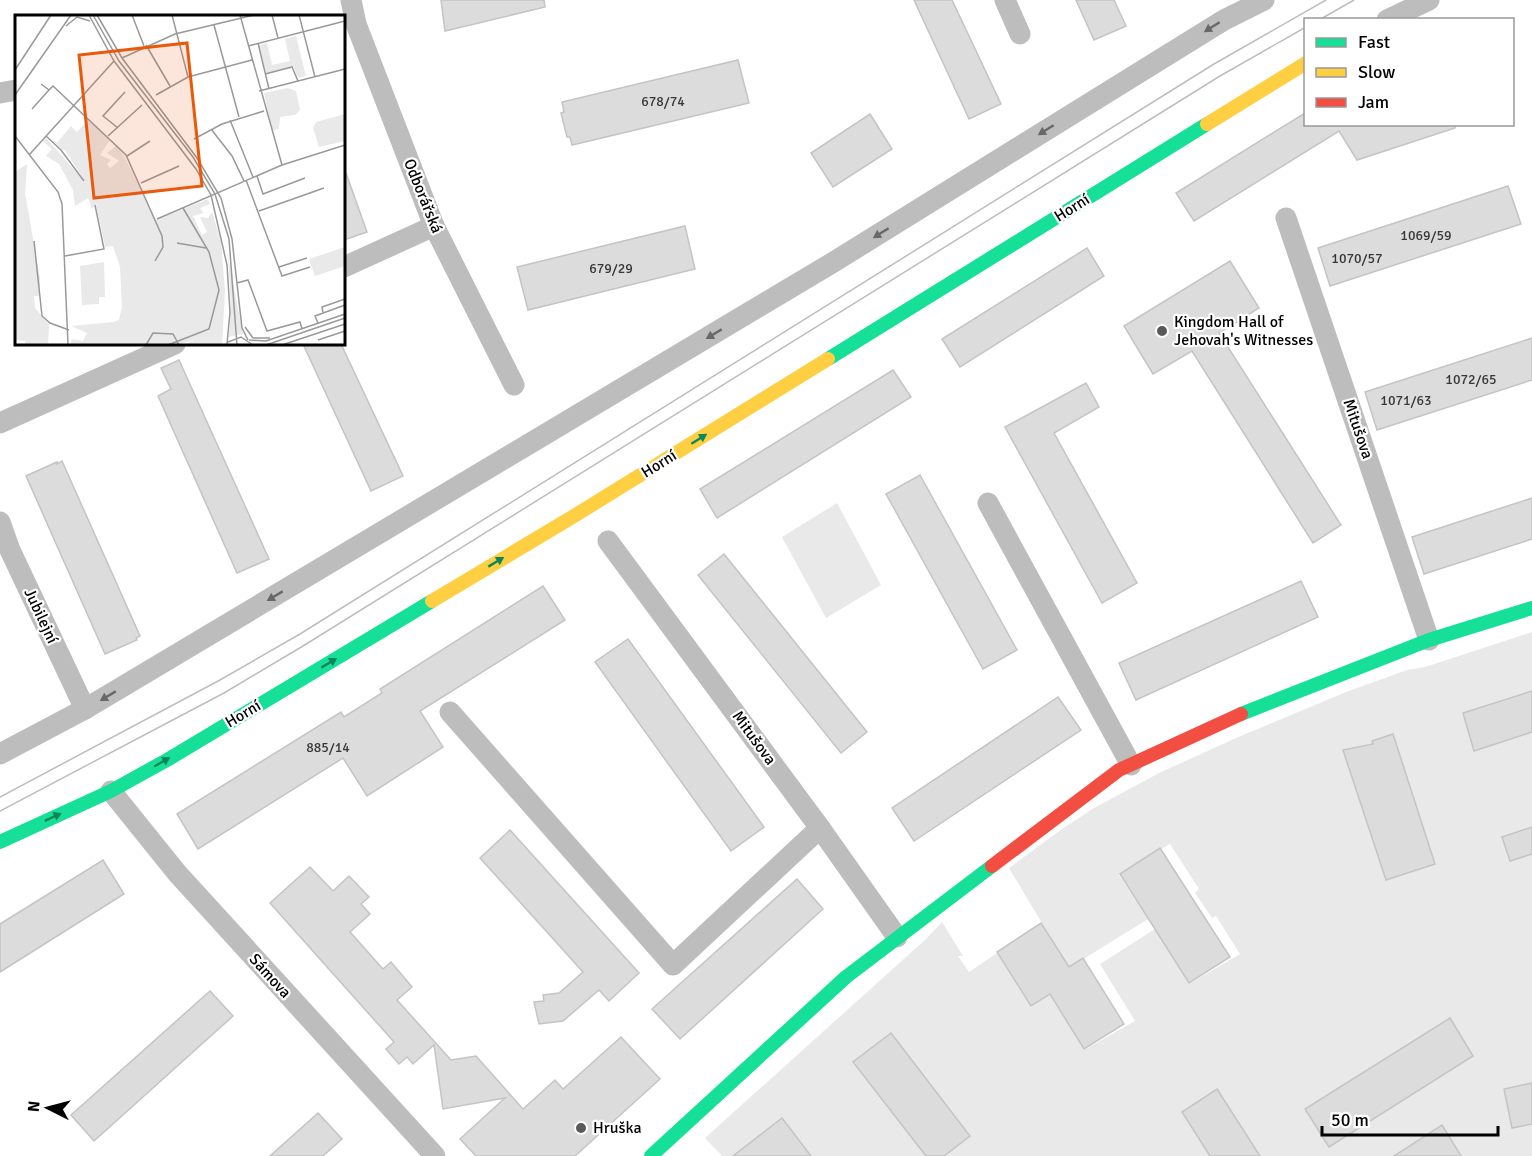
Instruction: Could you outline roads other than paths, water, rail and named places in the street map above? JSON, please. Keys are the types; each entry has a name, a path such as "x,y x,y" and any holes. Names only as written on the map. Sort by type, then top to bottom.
{"street":[{"name":"Odborářská","path":"351,0 350,25 434,226 514,385"},
{"path":"1005,0 1020,34"},
{"path":"0,754 85,709 832,263 1224,20 1264,0"},
{"path":"1391,18 1429,0"},
{"name":"Horní","path":"0,842 111,791 167,760 574,516 1304,64"},
{"path":"0,93 15,90"},
{"name":"Mitušova","path":"1286,218 1429,640"},
{"path":"345,267 434,226"},
{"path":"0,423 173,345"},
{"path":"988,503 1131,765"},
{"name":"Jubilejní","path":"0,522 10,550 85,709"},
{"name":"Mitušova","path":"609,541 820,828 897,937"},
{"path":"651,1156 846,977 1119,770 1239,715 1429,640 1532,608"},
{"path":"450,712 673,965 820,828"},
{"name":"Sámova","path":"111,791 177,873 435,1156"}],"tram line":[{"path":"0,797 220,680 300,634 1214,64 1326,0"},
{"path":"1322,18 1354,0"},
{"path":"0,811 224,693 303,646 1220,76 1304,28"}],"place":[{"name":"Kingdom Hall of Jehovah's Witnesses","path":"1162,331"},
{"name":"Hruška","path":"581,1128"}]}
